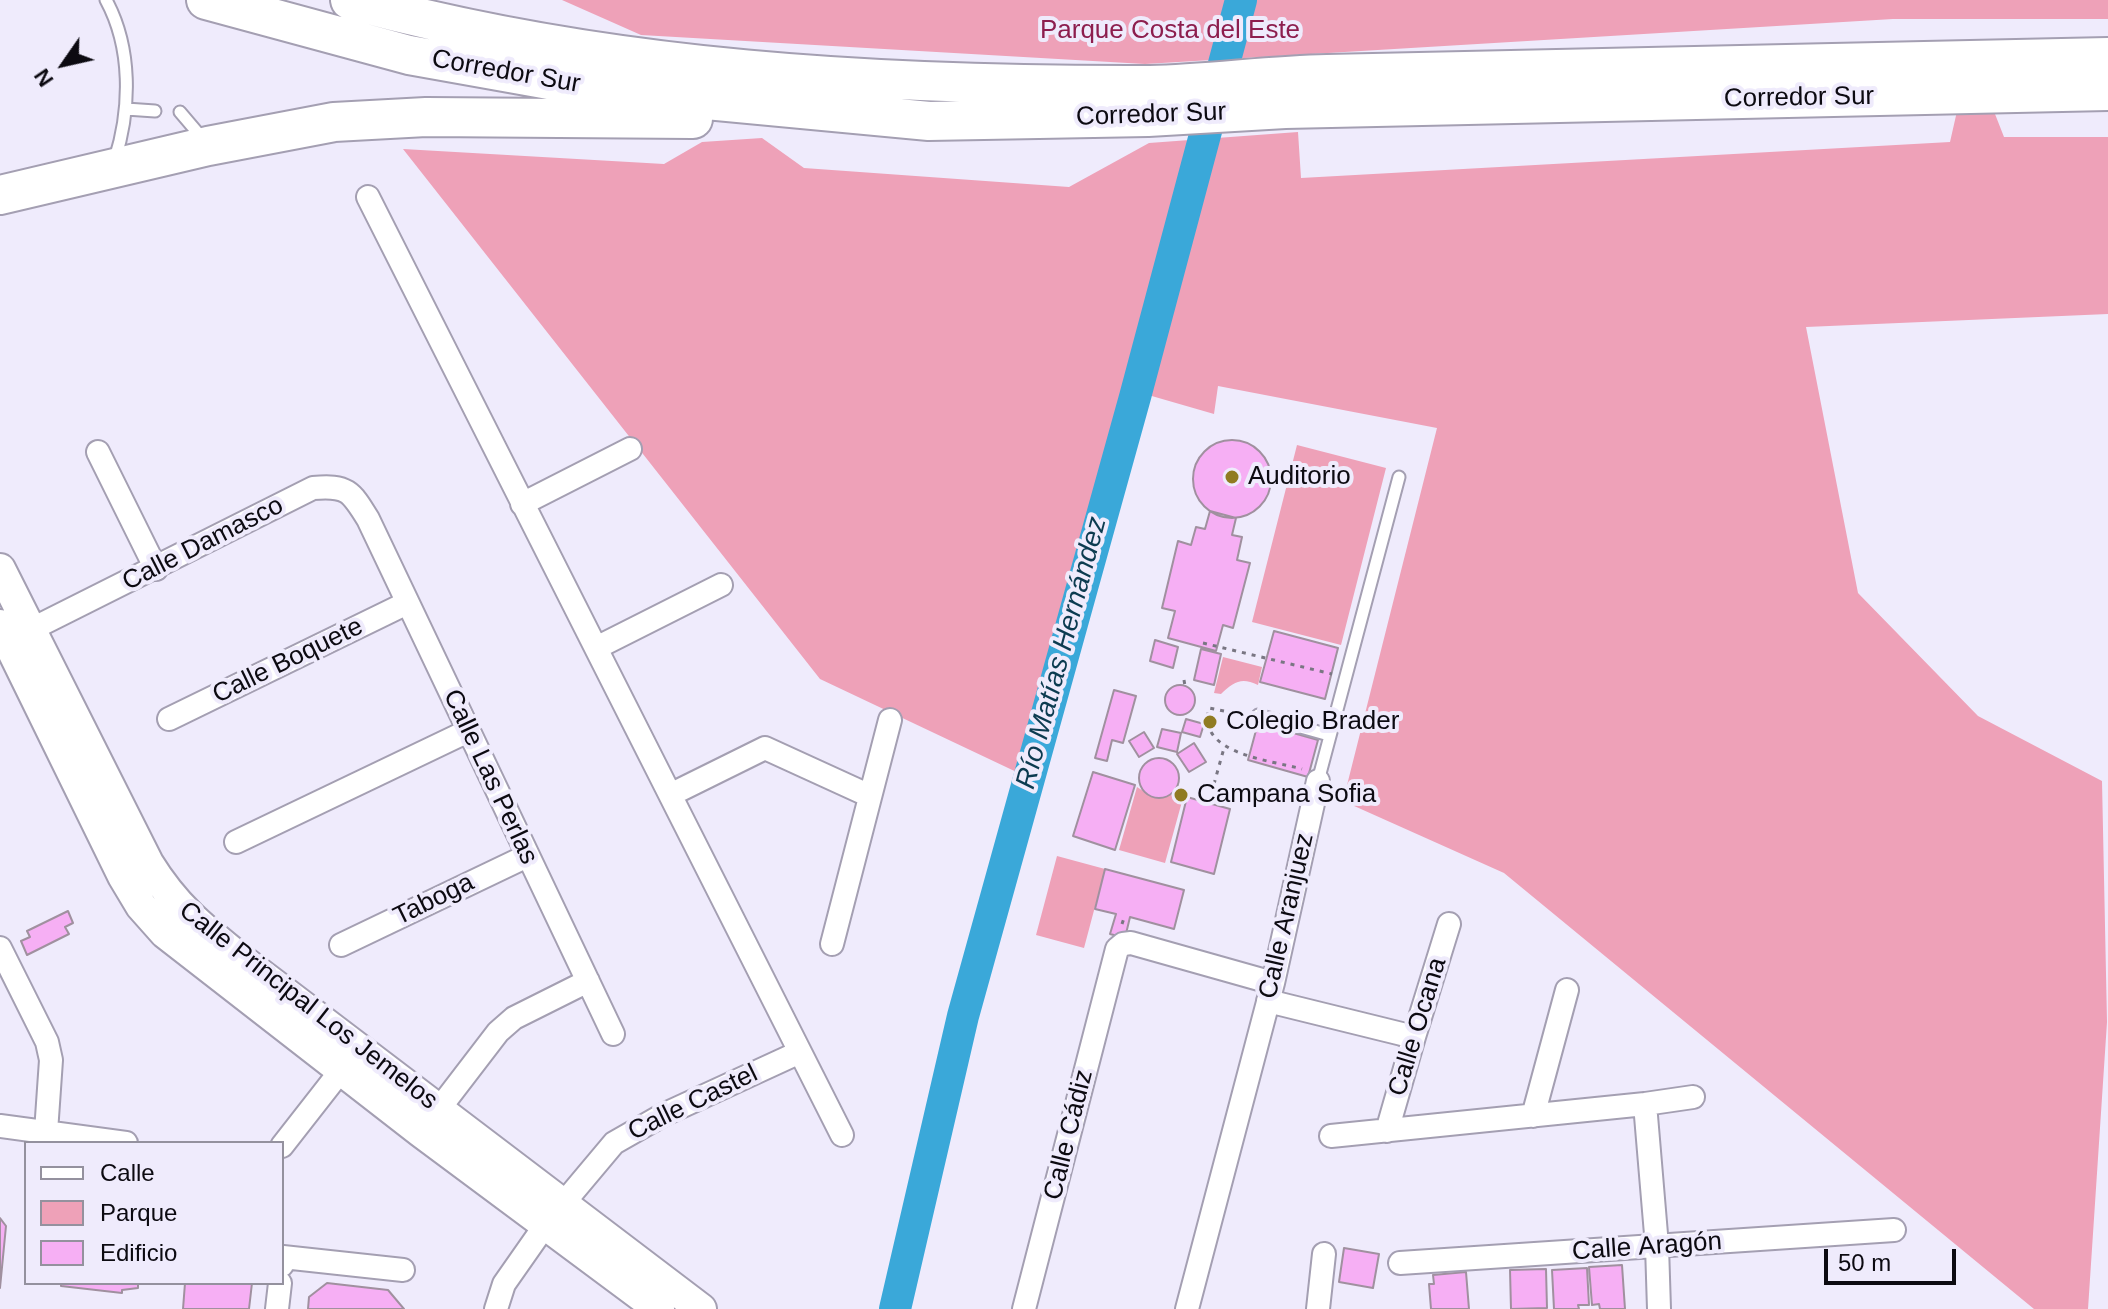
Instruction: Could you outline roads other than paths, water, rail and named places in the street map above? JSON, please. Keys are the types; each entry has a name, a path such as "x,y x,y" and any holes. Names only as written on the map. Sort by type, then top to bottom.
{"highway":[{"name":"Corredor Sur","path":"206,0 409,55 611,91 929,121 1289,92 2108,57"},
{"name":"Corredor Sur","path":"350,0 420,19 578,48 739,69 1152,101"},
{"name":"Corredor Sur","path":"1289,92 2108,91"},
{"path":"0,195 283,130 380,118 664,121 818,112"}],"main road":[{"name":"Calle Principal Los Jemelos","path":"0,569 164,890 184,913 231,951 350,1060"},
{"name":"Calle Principal Los Jemelos","path":"0,622 123,876 141,906 165,933 350,1060 555,1213 701,1309"},
{"path":"0,622 30,630 21,667"},
{"name":"Calle Principal Los Jemelos","path":"555,1213 659,1309"}],"street":[{"path":"368,197 842,1135"},
{"path":"522,504 630,449"},
{"path":"98,452 156,569"},
{"name":"Calle Damasco","path":"30,630 313,488 336,486 354,497 368,519"},
{"name":"Calle Las Perlas","path":"368,519 613,1034"},
{"path":"596,648 721,585"},
{"name":"Calle Boquete","path":"169,719 407,603"},
{"path":"832,944 890,720"},
{"path":"236,842 468,731"},
{"path":"672,794 765,748 870,796"},
{"name":"Calle Aranjuez","path":"1187,1309 1271,992 1314,776"},
{"name":"Taboga","path":"341,945 527,856"},
{"name":"Calle Ocana","path":"1387,1131 1449,924"},
{"name":"Calle Cádiz","path":"1024,1309 1117,949 1131,943 1271,992"},
{"path":"1,952 47,1042 51,1060 46,1132"},
{"path":"429,1120 498,1032 514,1018 588,981"},
{"path":"1533,1116 1567,990"},
{"path":"1271,992 1414,1037"},
{"name":"Calle Castel","path":"496,1309 504,1284 555,1213 601,1156 627,1133 800,1052"},
{"path":"284,1143 350,1060"},
{"path":"1331,1136 1693,1097"},
{"path":"1645,1104 1659,1309"},
{"path":"0,1126 111,1141"},
{"name":"Calle Aragón","path":"1400,1263 1894,1230"},
{"path":"1318,1309 1324,1254"},
{"path":"284,1257 403,1270"},
{"path":"277,1309 280,1285"}],"lane":[{"path":"106,0 125,59 126,109 112,168"},
{"path":"126,109 155,111"},
{"path":"180,112 208,146"},
{"name":"Calle Aranjuez","path":"1314,776 1329,735 1399,477"},
{"path":"1258,715 1329,735"}],"waterway":[{"name":"Río Matías Hernández","path":"895,1309 963,1016 1135,397 1241,0"}],"place":[{"name":"Auditorio","path":"1232,477"},
{"name":"Colegio Brader","path":"1210,722"},
{"name":"Campana Sofia","path":"1181,795"}],"park label":[{"name":"Parque Costa del Este","path":"1170,31"}]}
